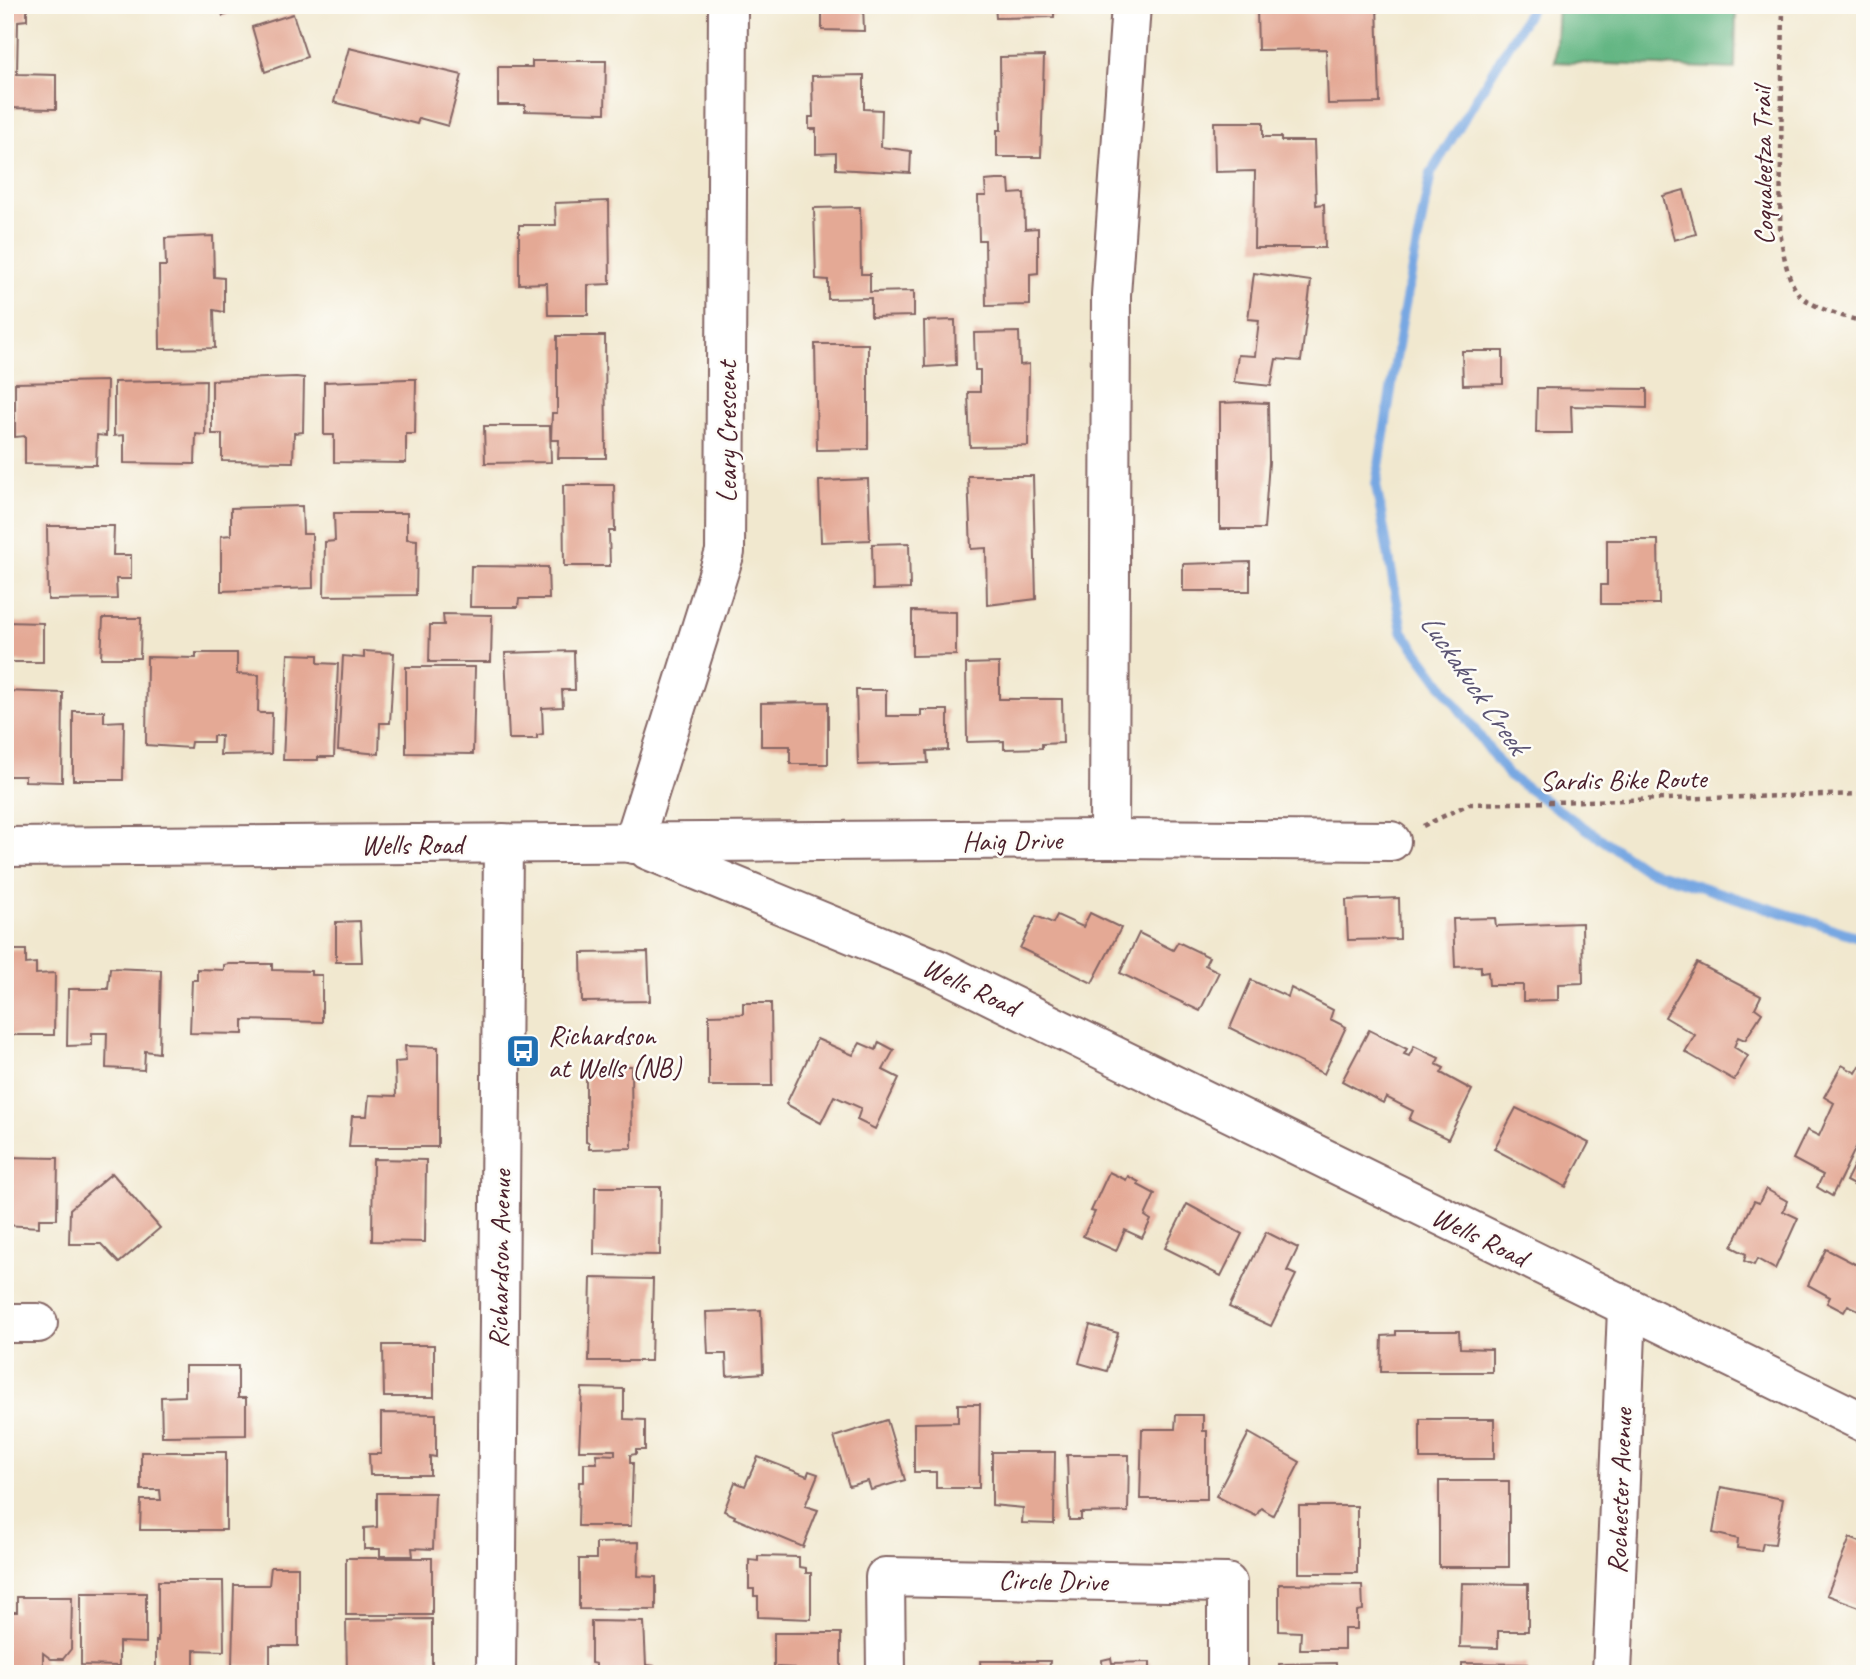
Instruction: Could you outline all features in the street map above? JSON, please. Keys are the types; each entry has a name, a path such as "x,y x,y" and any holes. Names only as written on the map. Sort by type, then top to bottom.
{"street":[{"name":"Leary Crescent","path":"633,844 725,552 728,5"},
{"path":"1109,839 1111,295 1131,5"},
{"name":"Haig Drive","path":"633,844 1109,839 1391,841"},
{"name":"Richardson Avenue","path":"496,1674 503,843"},
{"name":"Wells Road","path":"5,847 633,844 937,969 1627,1309 1865,1423"},
{"name":"Rochester Avenue","path":"1612,1674 1627,1309"},
{"name":"Circle Drive","path":"886,1674 885,1577 1227,1583 1227,1674"}],"path":[{"name":"Coqualeetza Trail","path":"1783,5 1780,230 1786,266 1799,294 1836,316 1865,322"},
{"name":"Sardis Bike Route","path":"1391,841 1469,804 1865,794"}],"green space":[{"path":"1558,5 1736,5 1735,69 1555,62"}],"building":[{"path":"5,5 27,5 27,20 18,21 17,74 56,75 56,109 5,108"},
{"path":"219,5 246,5 247,7 223,16"},
{"path":"822,5 863,5 864,31 822,30"},
{"path":"995,5 1054,5 1054,17 996,18"},
{"path":"1325,5 1377,5 1380,103 1328,104 1326,49 1258,50 1257,9 1326,8"},
{"path":"293,14 307,57 265,72 252,27"},
{"path":"349,48 462,75 448,126 419,118 417,124 334,102"},
{"path":"1044,56 1041,157 997,157 997,130 1001,130 1000,57"},
{"path":"532,61 606,61 605,113 525,111 525,105 498,105 498,67 532,67"},
{"path":"864,75 864,109 882,110 881,147 911,151 910,173 836,169 836,153 816,154 816,129 809,129 809,117 813,117 812,76"},
{"path":"1214,122 1263,122 1263,137 1281,137 1281,141 1314,141 1316,205 1324,204 1325,248 1254,248 1255,171 1215,172"},
{"path":"1009,180 1010,194 1024,193 1025,229 1038,228 1038,273 1030,274 1030,305 986,306 985,240 979,240 978,196 986,196 985,181"},
{"path":"1684,190 1696,234 1674,240 1663,196"},
{"path":"609,201 610,284 588,285 588,315 548,315 547,283 519,284 519,225 556,225 555,203"},
{"path":"860,207 861,274 870,274 870,292 914,291 914,316 871,317 871,298 828,299 828,280 816,279 814,208"},
{"path":"213,236 214,277 224,278 224,312 214,310 215,348 160,349 159,266 166,266 165,238"},
{"path":"1254,273 1311,281 1301,361 1276,359 1271,386 1234,382 1238,355 1255,356 1259,320 1248,319"},
{"path":"955,320 956,365 925,367 924,321"},
{"path":"1019,332 1020,365 1029,364 1028,446 970,447 968,392 980,392 980,370 975,370 974,333"},
{"path":"557,336 605,336 606,458 558,458 559,440 551,440 552,413 557,413"},
{"path":"815,344 868,344 868,449 817,450"},
{"path":"1462,351 1503,351 1503,384 1463,385"},
{"path":"304,378 303,432 294,433 293,462 222,461 222,434 212,434 212,380"},
{"path":"416,379 415,434 406,434 406,463 334,462 334,435 324,435 324,382"},
{"path":"206,380 205,435 196,434 195,464 124,463 124,435 114,436 114,382"},
{"path":"107,381 106,436 97,435 96,465 25,464 25,436 15,437 15,383"},
{"path":"1537,388 1647,389 1647,408 1571,406 1572,433 1536,433"},
{"path":"1220,403 1268,403 1269,462 1264,529 1220,529"},
{"path":"484,426 550,426 551,462 485,463"},
{"path":"968,476 1033,476 1036,599 987,605 986,548 971,549"},
{"path":"868,479 870,540 821,542 819,481"},
{"path":"563,485 614,485 615,531 609,531 610,566 564,566"},
{"path":"302,506 303,534 312,534 313,588 221,591 221,536 231,535 231,508"},
{"path":"334,513 407,513 407,539 417,540 416,595 324,596 325,542 335,541"},
{"path":"47,526 114,526 113,555 131,555 131,579 116,579 117,599 48,600"},
{"path":"1607,540 1658,540 1659,604 1601,604 1601,585 1607,585"},
{"path":"909,543 910,589 873,590 872,544"},
{"path":"1250,562 1250,591 1183,591 1183,564"},
{"path":"471,566 548,567 549,599 519,599 518,607 470,607"},
{"path":"912,611 956,612 956,655 912,656"},
{"path":"443,614 492,615 491,662 429,662 430,625 444,625"},
{"path":"103,618 141,618 140,658 101,658"},
{"path":"5,622 43,623 43,662 5,662"},
{"path":"364,651 394,653 390,723 380,723 379,754 338,750 343,656 364,658"},
{"path":"574,651 575,690 562,690 563,707 542,708 543,734 537,735 537,739 509,739 505,653"},
{"path":"196,653 237,653 237,674 259,675 258,711 272,713 271,754 220,755 221,736 213,736 213,742 191,742 190,748 146,745 147,657 196,658"},
{"path":"288,654 318,655 318,663 338,664 334,757 283,760"},
{"path":"999,663 999,699 1062,699 1063,743 1042,744 1042,748 1004,749 1004,741 967,742 966,664"},
{"path":"406,667 475,667 473,754 406,753"},
{"path":"856,690 886,690 886,716 921,716 921,710 948,710 948,750 927,751 928,763 858,765"},
{"path":"5,691 63,693 62,782 25,781 25,776 5,776"},
{"path":"828,702 828,764 790,764 790,746 761,746 761,703"},
{"path":"73,711 104,711 104,722 124,721 123,780 73,780"},
{"path":"1399,898 1400,939 1348,940 1346,900"},
{"path":"1090,913 1121,928 1092,983 1020,948 1036,916 1053,923 1057,915 1083,927"},
{"path":"1495,918 1496,926 1582,923 1583,983 1558,984 1558,1000 1523,1001 1523,985 1489,985 1488,972 1481,973 1481,966 1455,967 1453,919"},
{"path":"360,921 362,962 336,962 336,922"},
{"path":"1139,933 1173,950 1178,942 1209,957 1205,965 1219,972 1200,1011 1120,973"},
{"path":"5,950 26,950 26,964 36,963 36,974 55,973 54,1035 5,1035"},
{"path":"648,952 650,1001 582,1002 581,953"},
{"path":"1697,963 1761,996 1755,1008 1762,1013 1745,1040 1738,1037 1734,1047 1748,1056 1734,1080 1685,1052 1695,1035 1665,1017"},
{"path":"272,964 272,970 311,971 311,975 322,975 322,1022 243,1020 243,1034 190,1033 192,980 197,980 197,969 224,970 224,965"},
{"path":"110,968 161,970 159,1053 145,1051 144,1070 106,1068 107,1033 92,1033 92,1045 67,1046 68,989 108,989"},
{"path":"1251,980 1288,997 1291,988 1333,1010 1330,1019 1346,1027 1324,1074 1230,1028"},
{"path":"743,1003 771,1003 772,1086 709,1086 709,1015 743,1014"},
{"path":"1369,1030 1407,1049 1404,1054 1409,1056 1414,1046 1439,1058 1436,1064 1444,1068 1441,1073 1472,1090 1448,1139 1409,1120 1413,1111 1386,1097 1383,1103 1342,1081"},
{"path":"817,1039 853,1055 860,1043 876,1050 879,1042 894,1050 883,1070 899,1078 875,1129 857,1120 861,1108 834,1096 821,1123 786,1104"},
{"path":"405,1046 438,1047 438,1147 349,1147 352,1116 367,1116 369,1095 396,1096 395,1062 406,1061"},
{"path":"1842,1065 1856,1073 1860,1066 1865,1069 1865,1129 1832,1196 1817,1187 1823,1175 1793,1159 1807,1130 1819,1136 1834,1103 1824,1097"},
{"path":"590,1066 631,1066 632,1148 589,1149 589,1143 586,1142 586,1074 590,1074"},
{"path":"1516,1108 1589,1143 1566,1187 1494,1149"},
{"path":"1865,1143 1865,1191 1846,1181"},
{"path":"5,1157 58,1158 57,1219 39,1219 39,1227 5,1225"},
{"path":"373,1159 426,1160 425,1242 372,1241"},
{"path":"1109,1172 1126,1180 1128,1176 1155,1194 1145,1216 1151,1220 1142,1238 1125,1230 1116,1251 1083,1236"},
{"path":"112,1173 160,1228 119,1263 101,1244 69,1244 70,1209"},
{"path":"595,1187 661,1187 660,1255 594,1254"},
{"path":"1766,1189 1787,1201 1783,1211 1798,1218 1775,1269 1757,1259 1754,1265 1744,1261 1746,1254 1732,1247 1754,1201 1759,1203"},
{"path":"1187,1204 1242,1234 1221,1276 1165,1248"},
{"path":"1266,1232 1298,1248 1287,1271 1296,1275 1271,1326 1229,1307"},
{"path":"1826,1249 1865,1269 1865,1313 1848,1305 1844,1312 1827,1303 1830,1297 1808,1285"},
{"path":"591,1278 653,1279 651,1361 589,1361"},
{"path":"761,1310 763,1373 727,1376 726,1354 708,1354 706,1312"},
{"path":"1090,1325 1118,1333 1107,1371 1079,1363"},
{"path":"1396,1331 1459,1331 1460,1348 1492,1349 1492,1372 1381,1372 1382,1336 1396,1335"},
{"path":"383,1345 434,1345 434,1397 384,1397"},
{"path":"185,1366 238,1366 238,1398 246,1398 246,1435 162,1436 161,1397 185,1396"},
{"path":"582,1388 624,1389 624,1419 645,1420 645,1450 636,1450 636,1454 630,1455 630,1463 633,1463 631,1526 578,1526 579,1482 584,1482 584,1463 597,1463 596,1454 615,1455 615,1450 579,1450"},
{"path":"958,1404 980,1404 979,1488 936,1488 936,1472 914,1472 914,1423 958,1422"},
{"path":"381,1413 436,1414 436,1457 430,1456 430,1475 370,1475 369,1454 381,1454"},
{"path":"1176,1415 1203,1415 1203,1431 1207,1431 1207,1499 1140,1499 1142,1429 1175,1429"},
{"path":"1420,1419 1494,1419 1494,1459 1420,1459"},
{"path":"887,1420 905,1480 871,1490 868,1481 849,1486 834,1437"},
{"path":"1249,1433 1300,1462 1273,1515 1261,1508 1256,1516 1216,1496"},
{"path":"141,1452 226,1452 226,1530 140,1530 141,1500 161,1500 160,1490 141,1490"},
{"path":"992,1452 1055,1452 1054,1524 1022,1523 1023,1508 992,1505"},
{"path":"1067,1455 1129,1455 1128,1512 1081,1513 1081,1520 1069,1520"},
{"path":"758,1457 807,1476 809,1471 818,1474 805,1506 818,1510 803,1547 734,1518 735,1516 724,1511 735,1482 745,1486"},
{"path":"1439,1481 1509,1481 1509,1567 1439,1567"},
{"path":"1721,1487 1783,1499 1775,1544 1763,1543 1761,1551 1737,1548 1738,1539 1713,1533"},
{"path":"377,1493 435,1493 433,1549 412,1548 413,1556 380,1556 380,1549 364,1549 364,1528 377,1527"},
{"path":"1299,1506 1357,1506 1357,1573 1299,1573"},
{"path":"1850,1538 1865,1544 1865,1609 1827,1595"},
{"path":"639,1542 638,1576 656,1577 656,1610 579,1609 579,1559 596,1559 596,1543"},
{"path":"758,1556 799,1557 799,1567 806,1568 806,1573 811,1573 811,1619 758,1617 758,1596 754,1596 754,1589 749,1589 749,1560 758,1561"},
{"path":"346,1558 432,1558 432,1615 346,1615"},
{"path":"271,1567 298,1567 298,1646 270,1646 270,1666 232,1666 234,1585 269,1585"},
{"path":"158,1581 223,1581 224,1651 194,1650 194,1668 156,1668"},
{"path":"1462,1583 1528,1584 1528,1631 1498,1631 1498,1648 1460,1647"},
{"path":"1279,1584 1362,1585 1363,1610 1357,1611 1357,1629 1344,1629 1344,1649 1300,1649 1301,1632 1279,1631"},
{"path":"81,1593 146,1593 146,1643 119,1642 119,1666 81,1665"},
{"path":"17,1597 72,1597 71,1649 63,1659 51,1659 43,1653 43,1668 5,1667 5,1612 17,1612"},
{"path":"432,1619 432,1674 347,1674 346,1620"},
{"path":"591,1621 644,1622 646,1665 654,1666 654,1674 596,1674 596,1664 591,1663"},
{"path":"774,1633 841,1633 841,1668 838,1668 838,1674 794,1674 794,1668 774,1667"},
{"path":"1111,1658 1112,1663 1150,1662 1150,1674 1103,1674 1102,1660"},
{"path":"980,1661 1050,1661 1049,1674 981,1674"},
{"path":"1336,1663 1337,1674 1279,1674 1279,1664"},
{"path":"1462,1663 1527,1664 1527,1674 1462,1674"}],"waterway":[{"name":"Luckakuck Creek","path":"1533,5 1431,173 1402,320 1376,485 1402,631 1508,775 1645,869 1865,939"}],"place":[{"name":"Richardson at Wells (NB)","path":"523,1051"}]}
